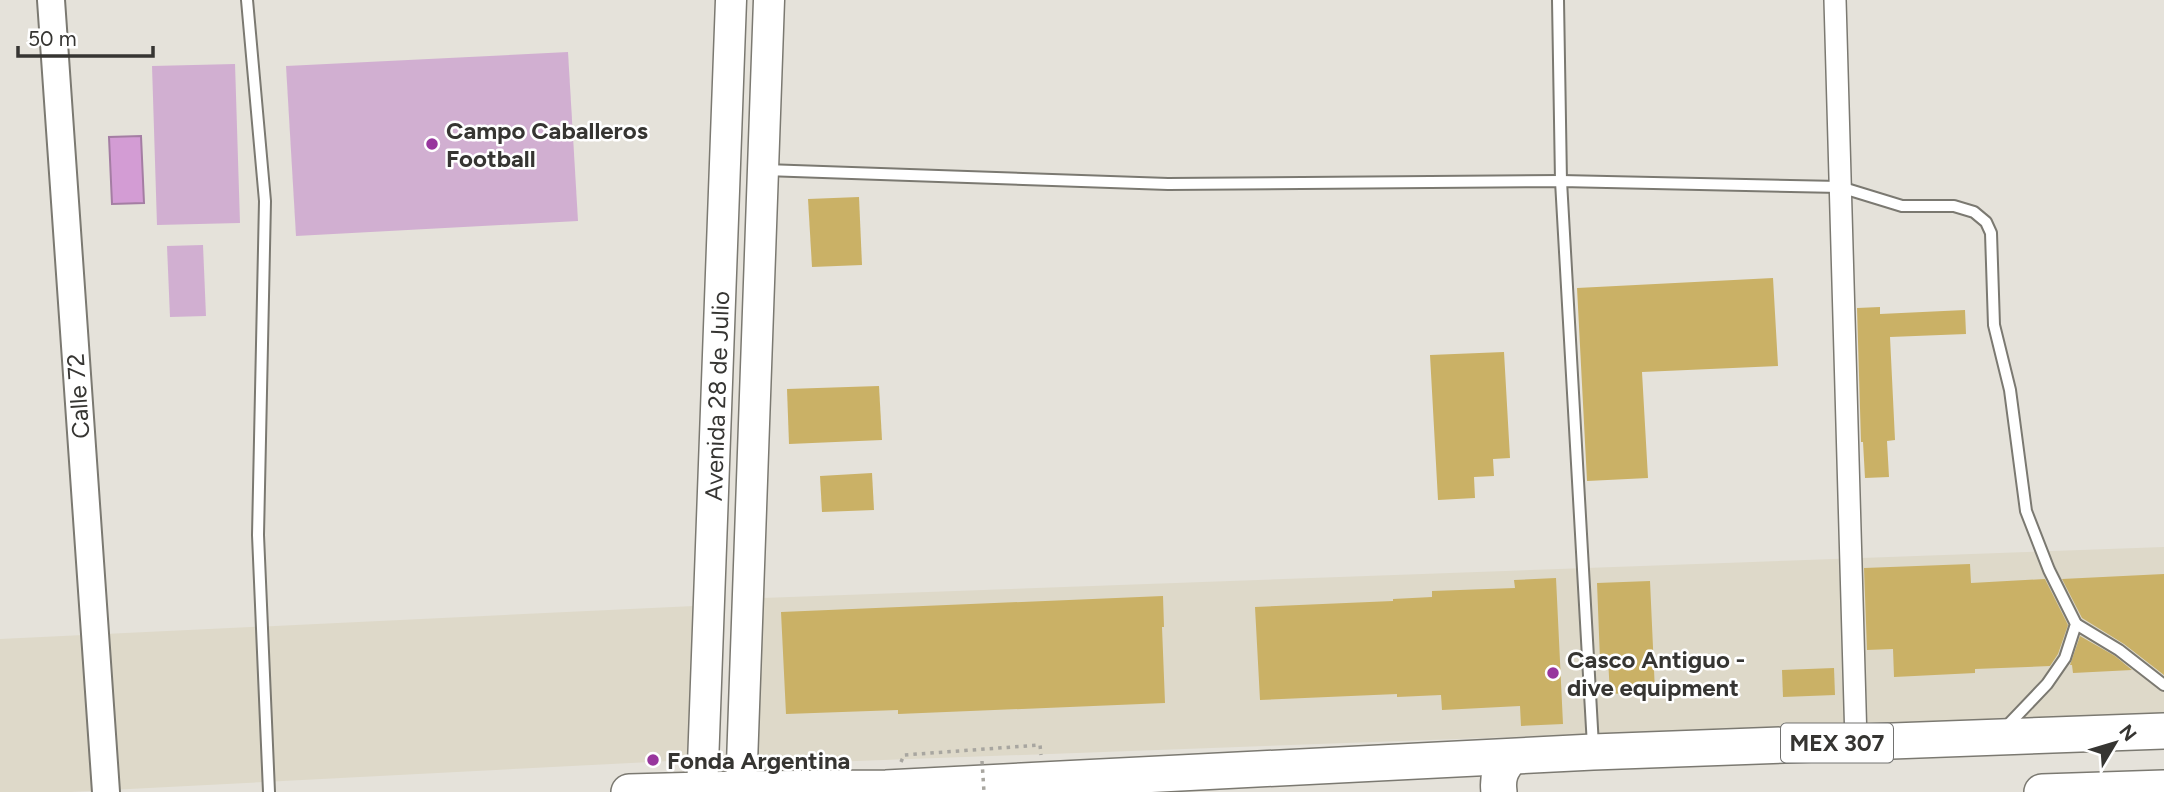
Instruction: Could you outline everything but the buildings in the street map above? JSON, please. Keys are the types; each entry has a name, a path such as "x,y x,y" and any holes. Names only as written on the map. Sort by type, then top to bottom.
{"highway":[{"name":"MEX 307","path":"629,792 886,788 1593,752 2164,731"},
{"path":"1499,792 1498,778 1511,757"},
{"path":"2042,792 2156,790"}],"main road":[{"path":"730,13 741,35 748,37 762,33 769,13"},
{"name":"Avenida 28 de Julio","path":"702,791 730,13"},
{"name":"Avenida 28 de Julio","path":"741,790 769,13"}],"street":[{"name":"Calle 72","path":"51,0 106,792"},
{"path":"1835,0 1856,742"}],"lane":[{"path":"247,0 265,201 258,534 270,792"},
{"path":"1558,0 1561,181 1593,752"},
{"path":"762,170 1168,184 1561,181 1840,187 1902,206 1954,206 1974,212 1986,222 1991,233 1994,325 2010,390 2026,511 2049,569 2076,624 2119,650 2164,685"},
{"path":"1996,737 2047,684 2065,658 2076,624"}],"path":[{"path":"982,761 984,792"}],"shaded area":[{"name":"Campo Caballeros Football","path":"568,52 578,221 296,236 286,66"},
{"path":"235,64 240,223 157,225 152,66"},
{"path":"141,136 144,203 112,204 109,137"},
{"path":"203,245 206,316 170,317 167,246"},
{"path":"2164,547 2164,713 749,765 762,598"},
{"path":"694,606 689,760 71,792 0,792 0,639"}],"place":[{"name":"Campo Caballeros Football","path":"432,144"},
{"name":"Casco Antiguo - dive equipment","path":"1553,673"},
{"name":"Fonda Argentina","path":"653,760"}]}
